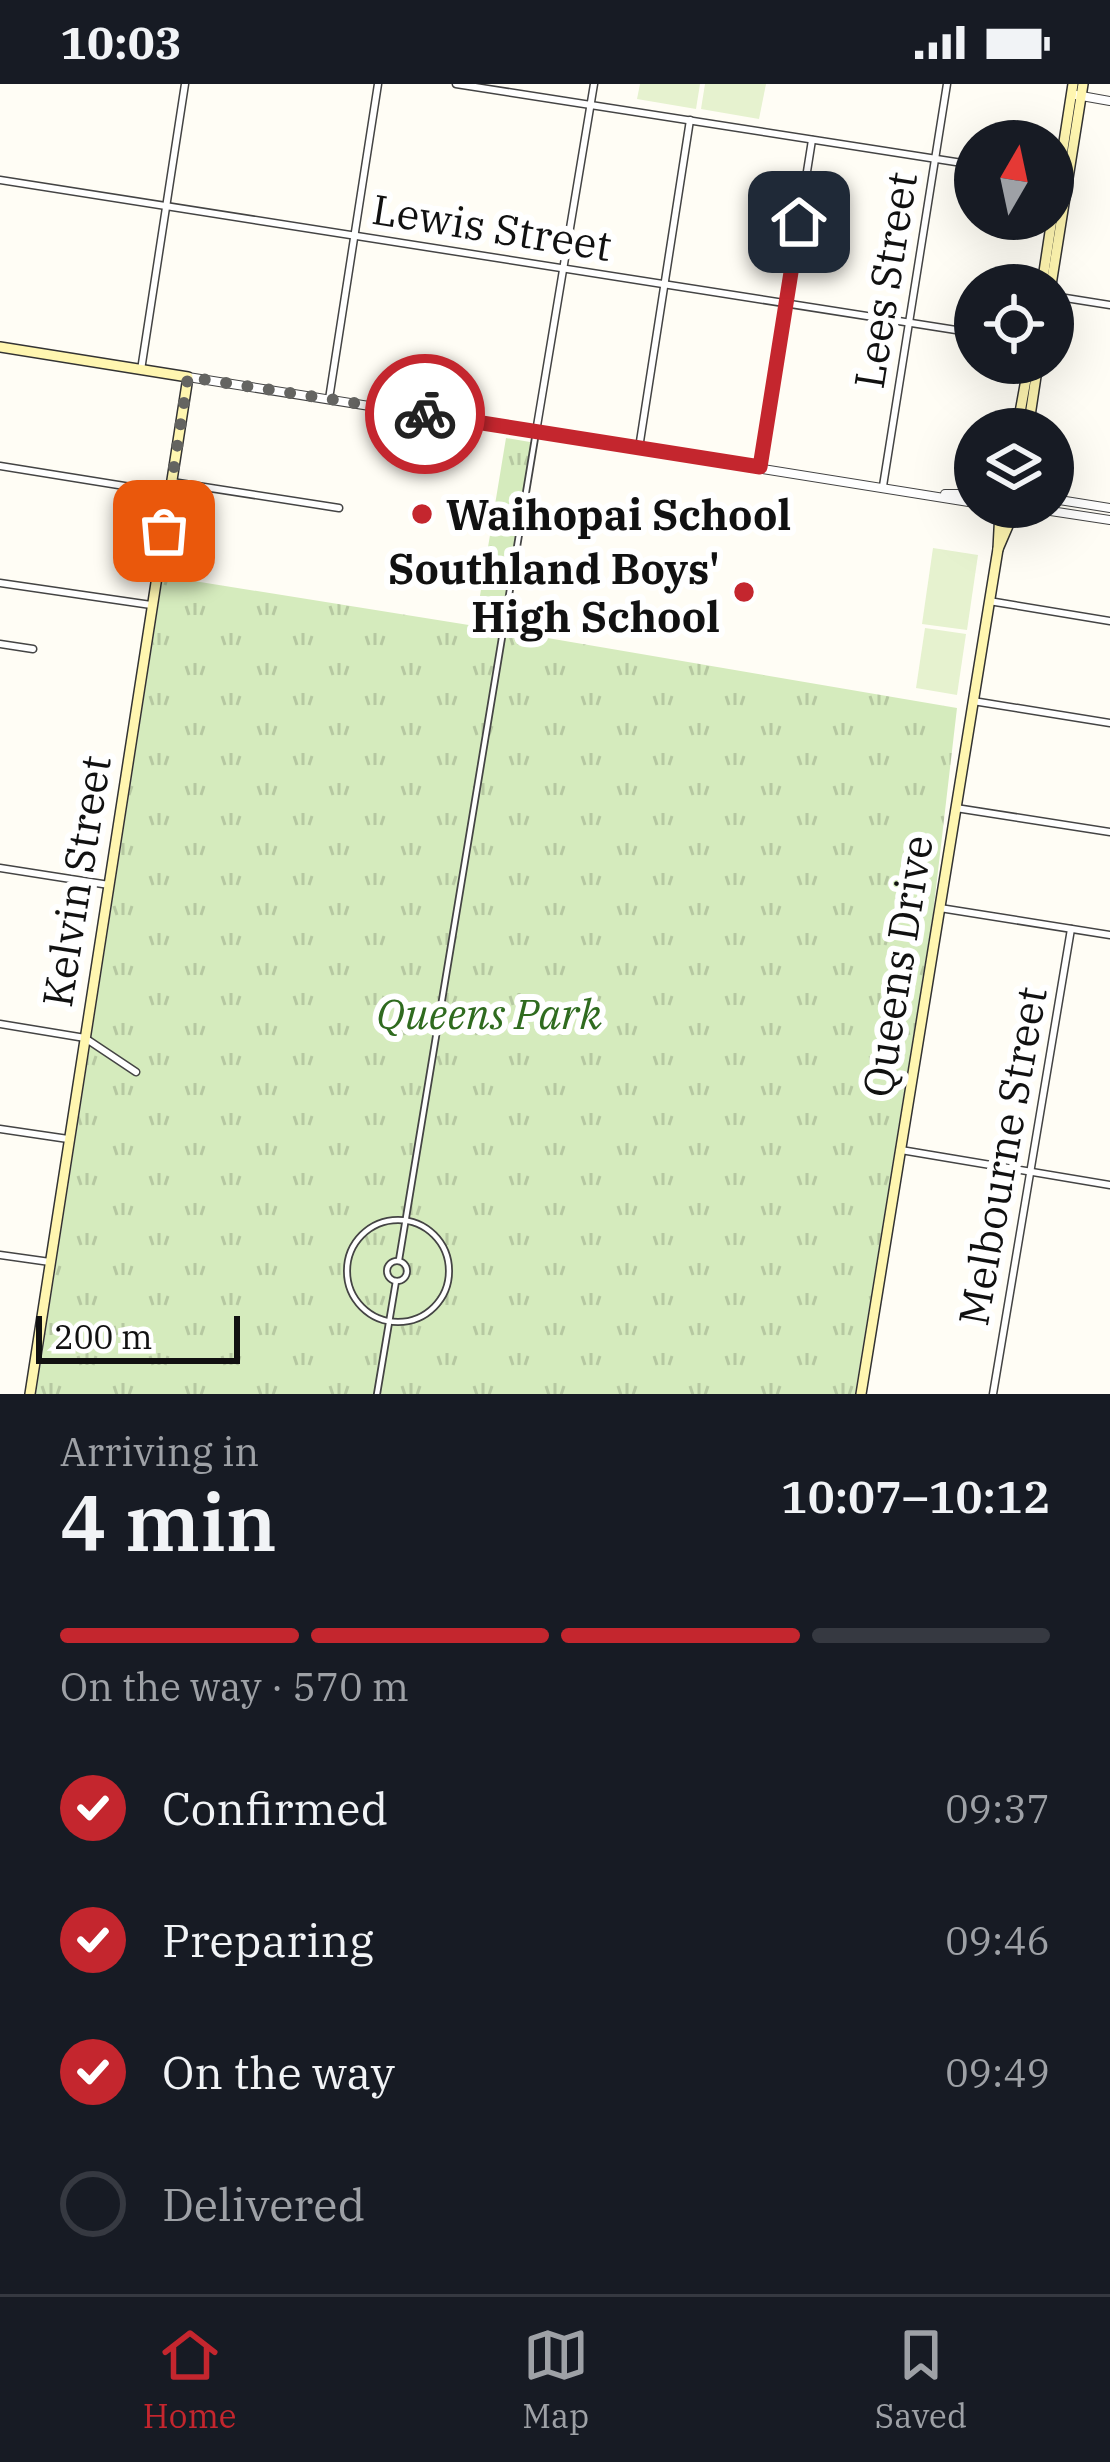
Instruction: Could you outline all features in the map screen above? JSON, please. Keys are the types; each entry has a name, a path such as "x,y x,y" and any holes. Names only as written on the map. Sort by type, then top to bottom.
{"main road":[{"path":"1071,120 1077,90"},
{"path":"0,347 188,377"},
{"name":"Kelvin Street","path":"30,1394 188,377"},
{"name":"Queens Drive","path":"861,1394 999,528"},
{"name":"Queens Drive","path":"998,549 1008,528"}],"street":[{"path":"141,370 185,84"},
{"path":"329,399 378,84"},
{"path":"457,84 954,162"},
{"path":"395,1281 407,1272 399,1260 594,84"},
{"name":"Lees Street","path":"883,486 947,84"},
{"path":"1077,90 1110,101"},
{"path":"638,448 690,120"},
{"path":"760,467 812,140"},
{"name":"Lewis Street","path":"0,181 954,330"},
{"path":"1074,299 1110,305"},
{"path":"188,377 954,496"},
{"path":"0,466 339,508"},
{"path":"1074,502 1110,508"},
{"path":"1074,516 1110,520"},
{"path":"0,584 152,605"},
{"path":"989,601 1110,621"},
{"path":"0,644 33,649"},
{"path":"973,701 1110,722"},
{"path":"956,808 1110,832"},
{"path":"0,868 109,885"},
{"path":"940,908 1110,935"},
{"name":"Melbourne Street","path":"993,1394 1071,929"},
{"path":"0,1024 85,1038 136,1072"},
{"path":"0,1129 69,1140"},
{"path":"902,1150 1110,1185"},
{"path":"406,1220 438,1239 449,1274 442,1297 425,1314 388,1321 354,1298 348,1285 348,1256 364,1232 376,1224 406,1220"},
{"path":"0,1255 50,1263"},
{"path":"377,1394 395,1281 387,1271 389,1264 399,1260"}],"green space":[{"path":"640,84 700,84 696,109 637,99"},
{"path":"705,84 766,84 759,119 701,109"},
{"name":"Queens Park","path":"506,438 536,443 507,631 957,708 933,914 855,1394 36,1394 163,576 475,626"},
{"path":"933,548 978,555 967,630 922,624"},
{"path":"925,628 966,634 957,695 916,688"}],"way so far":[{"path":"164,531 188,377 425,414"}],"place":[{"name":"Waihopai School","path":"422,514"},
{"name":"Southland Boys' High School","path":"744,592"}],"route":[{"path":"425,414 760,467 799,222"}]}
